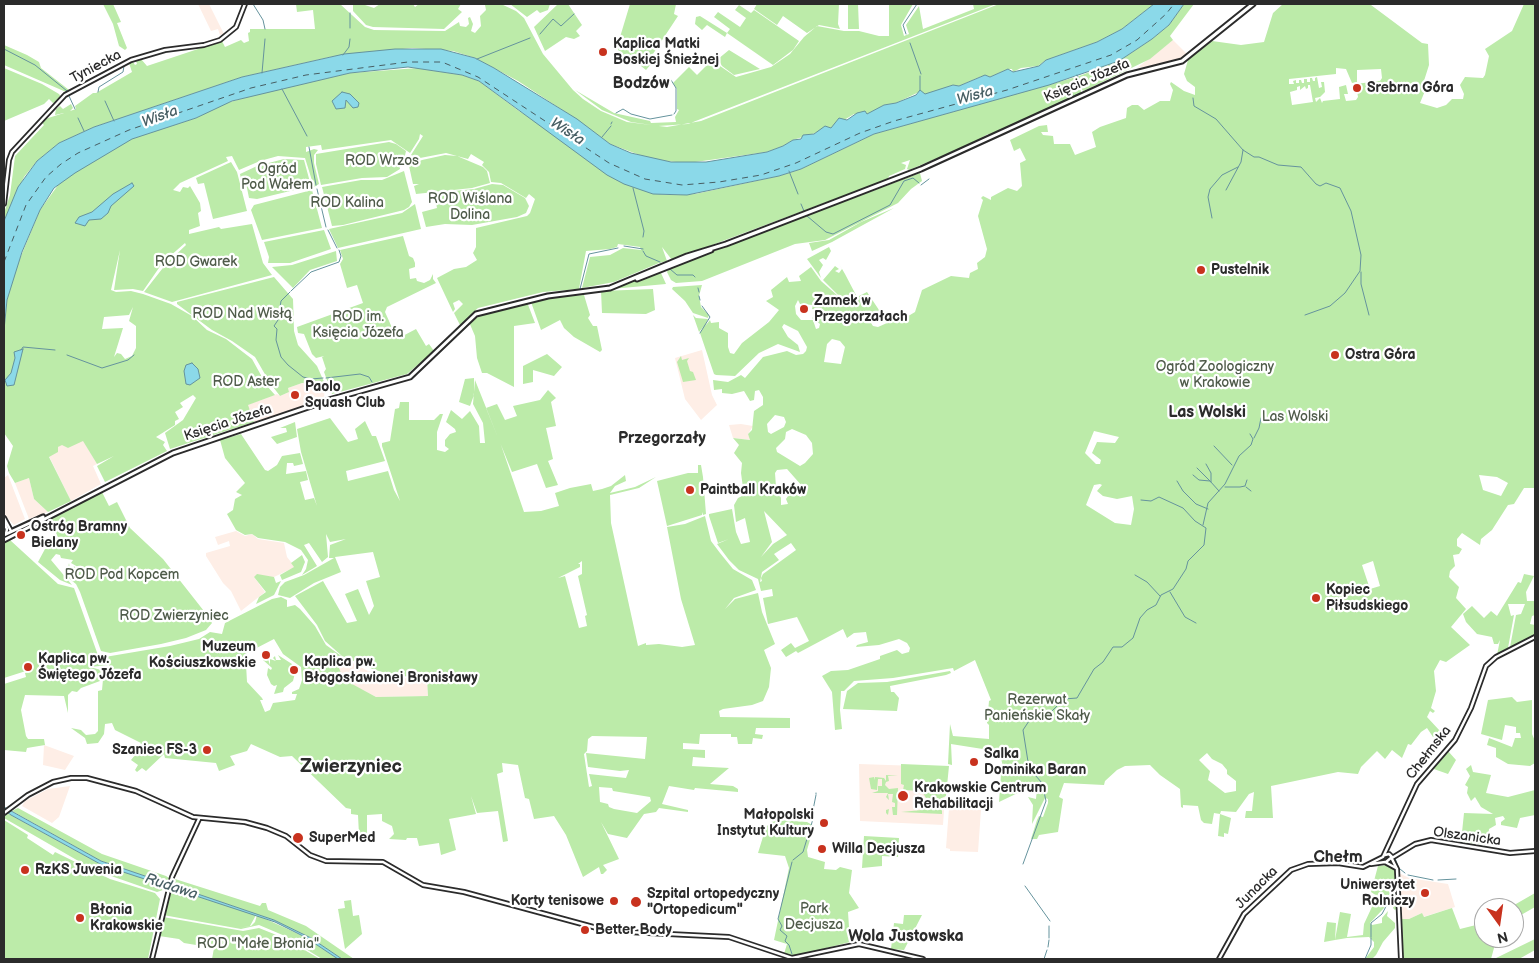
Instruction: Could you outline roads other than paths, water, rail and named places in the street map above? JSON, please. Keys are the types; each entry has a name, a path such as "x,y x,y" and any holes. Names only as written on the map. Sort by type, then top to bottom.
{"main road":[{"name":"Księcia Józefa","path":"4,540 173,453 332,399 410,377 476,314 548,296 602,289 629,281 921,169 1127,75 1182,61 1253,4"},
{"name":"Księcia Józefa","path":"629,281 666,264 726,244"},
{"name":"Księcia Józefa","path":"5,535 53,514"}],"street":[{"name":"Tyniecka","path":"4,204 9,160 12,152 65,95 131,60 165,50 204,45 220,40 236,27 245,4"},
{"path":"4,518 11,531"},
{"name":"Księcia Józefa","path":"4,523 7,529 5,535"},
{"name":"Chełmska","path":"1384,856 1417,784 1455,740 1472,708 1488,663 1535,637"},
{"path":"4,812 11,809 28,795 53,782 67,778 87,778 136,791 179,813 199,818 255,824 286,836 310,855 326,861 382,862 423,886 464,892 608,931 729,937 748,941 789,958 862,944 923,959"},
{"path":"152,959 170,882 199,818"},
{"name":"Olszanicka","path":"1391,857 1415,844 1432,840 1510,853 1535,851"},
{"path":"1386,850 1397,869 1401,959"},
{"path":"1369,864 1384,856 1391,857"},
{"path":"1384,856 1386,862 1397,869"},
{"path":"1369,864 1386,862 1391,857"},
{"name":"Junacka","path":"1219,959 1246,911 1286,874 1302,865 1338,863 1363,867 1369,864"}],"water":[{"name":"Wisła","path":"1154,4 1184,4 1169,25 1119,61 1049,85 874,134 801,169 779,176 687,195 653,194 624,184 607,175 479,81 462,75 408,67 350,73 232,101 196,118 132,139 75,173 54,188 40,210 22,252 7,300 4,330 4,221 18,187 37,161 59,143 94,127 242,77 344,54 395,49 441,49 475,58 494,68 577,119 610,144 631,153 671,162 706,162 767,152 793,140 801,139 803,135 814,134 825,126 831,128 839,118 847,120 857,113 865,111 867,114 884,105 896,103 916,95 920,90 925,94 953,85 959,86 985,75 990,77 1008,69 1013,72 1039,66 1046,60 1097,42 1122,29"},
{"path":"342,92 350,94 359,103 358,107 353,108 346,100 345,108 336,109 332,101"},
{"path":"132,183 134,186 111,206 108,213 101,219 89,220 85,226 75,223 79,217 92,212 113,194"},
{"path":"23,349 14,385 7,386 5,380 11,373 15,358 14,352"},
{"path":"192,363 198,369 200,378 190,385 186,384 184,371 186,365"},
{"name":"Rudawa","path":"4,807 101,861 274,920 311,938 342,959 338,959 305,937 275,922 102,865 11,815 4,810"}],"waterway":[{"path":"253,4 263,20 265,29"},
{"path":"906,34 903,25 917,4"},
{"path":"350,13 350,28"},
{"path":"540,34 553,19 561,26 574,14"},
{"path":"477,59 530,38"},
{"path":"262,73 265,39"},
{"path":"343,55 349,47 350,39"},
{"path":"910,43 921,74"},
{"path":"4,49 35,65 67,91"},
{"path":"98,92 99,87 123,72 124,66"},
{"path":"1077,75 1080,81"},
{"path":"920,76 920,90"},
{"path":"671,80 676,88 676,111 674,114"},
{"path":"282,89 307,136"},
{"path":"1057,104 1080,93"},
{"path":"69,96 75,109"},
{"path":"1193,98 1194,106 1216,119 1243,150 1254,157 1259,157 1278,165 1301,167 1316,184 1320,186 1326,183 1340,188 1351,211 1361,255 1360,271 1345,293 1330,306 1305,315"},
{"path":"105,101 114,121"},
{"path":"616,113 623,109 631,114 650,119 672,115"},
{"path":"78,118 84,131"},
{"path":"602,137 611,126"},
{"path":"309,147 316,185"},
{"path":"1226,190 1241,162 1243,150"},
{"path":"1212,218 1208,197 1210,189 1222,175 1238,167"},
{"path":"789,171 798,194"},
{"path":"807,216 826,232 833,234 890,205 904,181 913,178 919,183"},
{"path":"921,185 929,179"},
{"path":"633,188 644,231 643,237"},
{"path":"317,189 326,227"},
{"path":"801,204 804,211"},
{"path":"328,230 337,248"},
{"path":"624,246 643,249"},
{"path":"580,289 589,254 618,248"},
{"path":"291,291 311,272 339,262 341,256 339,250"},
{"path":"643,251 646,256 660,262"},
{"path":"670,269 677,275 693,275 695,277"},
{"path":"1361,272 1361,284 1369,315"},
{"path":"698,288 699,292"},
{"path":"468,318 481,310 547,294 573,291"},
{"path":"290,292 281,301 278,320 274,326 277,329 276,340 281,357 303,377 311,379 323,378"},
{"path":"556,296 584,294"},
{"path":"699,296 700,300"},
{"path":"700,333 710,317 702,306"},
{"path":"21,350 23,347 55,350"},
{"path":"67,355 102,368 128,360 134,355"},
{"path":"326,378 360,374 369,377 372,382"},
{"path":"1254,438 1261,418"},
{"path":"1203,525 1208,503 1225,484 1239,456 1251,445 1253,439 1250,434"},
{"path":"1214,446 1232,465"},
{"path":"1206,464 1211,473 1211,482"},
{"path":"1197,468 1210,481"},
{"path":"1193,475 1199,480 1210,481 1219,491"},
{"path":"1225,487 1245,486 1247,480"},
{"path":"1177,481 1183,491 1196,504 1208,509"},
{"path":"1246,487 1251,491"},
{"path":"1023,864 1046,801 1042,783 1029,768 1023,730 1035,712 1051,712 1064,699 1077,698 1094,669 1103,662 1113,647 1122,647 1133,638 1140,618 1147,610 1156,605 1161,595 1173,589 1186,569 1188,561 1204,545 1206,528 1195,521 1183,508 1159,497 1151,501 1141,500"},
{"path":"1135,575 1147,582 1160,596"},
{"path":"1170,592 1185,617 1196,623"},
{"path":"812,815 816,795"},
{"path":"793,860 803,852 813,819"},
{"path":"1395,858 1399,869"},
{"path":"792,862 778,919 782,926 780,930 787,936 785,941 789,945 792,954"},
{"path":"1400,869 1405,873"},
{"path":"1408,875 1433,880"},
{"path":"1438,880 1456,879"},
{"path":"1025,886 1050,921"},
{"path":"1371,937 1371,923 1382,914 1391,897"},
{"path":"1049,926 1049,938"},
{"path":"1365,959 1371,945 1371,938"},
{"path":"1048,947 1049,940"},
{"path":"1044,959 1047,950"}],"place":[{"name":"Kaplica Matki Boskiej Śnieżnej","path":"603,52"},
{"name":"Srebrna Góra","path":"1357,88"},
{"name":"Pustelnik","path":"1201,270"},
{"name":"Zamek w Przegorzałach","path":"804,309"},
{"name":"Ostra Góra","path":"1335,355"},
{"name":"Paolo Squash Club","path":"295,395"},
{"name":"Paintball Kraków","path":"690,490"},
{"name":"Ostróg Bramny Bielany","path":"21,535"},
{"name":"Kopiec Piłsudskiego","path":"1316,598"},
{"name":"Muzeum Kościuszkowskie","path":"266,655"},
{"name":"Kaplica pw. Świętego Józefa","path":"28,667"},
{"name":"Kaplica pw. Błogosławionej Bronisławy","path":"294,670"},
{"name":"Szaniec FS-3","path":"207,750"},
{"name":"Salka Dominika Baran","path":"974,762"},
{"name":"Krakowskie Centrum Rehabilitacji","path":"903,796"},
{"name":"Małopolski Instytut Kultury","path":"824,823"},
{"name":"SuperMed","path":"298,838"},
{"name":"Willa Decjusza","path":"822,849"},
{"name":"RzKS Juvenia","path":"25,870"},
{"name":"Uniwersytet Rolniczy","path":"1425,893"},
{"name":"Korty tenisowe","path":"614,901"},
{"name":"Szpital ortopedyczny \"Ortopedicum\"","path":"636,902"},
{"name":"Błonia Krakowskie","path":"80,918"},
{"name":"Better Body","path":"585,930"}],"district":[{"name":"Bodzów","path":"641,84"},
{"name":"Las Wolski","path":"1207,413"},
{"name":"Przegorzały","path":"662,439"},
{"name":"Zwierzyniec","path":"351,767"},
{"name":"Chełm","path":"1338,858"},
{"name":"Wola Justowska","path":"906,937"}],"park label":[{"name":"ROD Wrzos","path":"382,161"},
{"name":"Ogród Pod Wałem","path":"277,177"},
{"name":"ROD Kalina","path":"347,203"},
{"name":"ROD Wiślana Dolina","path":"470,207"},
{"name":"ROD Gwarek","path":"196,262"},
{"name":"ROD Nad Wisłą","path":"242,314"},
{"name":"ROD im. Księcia Józefa","path":"358,326"},
{"name":"Ogród Zoologiczny w Krakowie","path":"1215,376"},
{"name":"ROD Aster","path":"246,382"},
{"name":"ROD Pod Kopcem","path":"122,575"},
{"name":"ROD Zwierzyniec","path":"174,616"},
{"name":"Rezerwat Panieńskie Skały","path":"1037,708"},
{"name":"Park Decjusza","path":"814,918"},
{"name":"ROD \"Małe Błonia\"","path":"258,944"}]}
